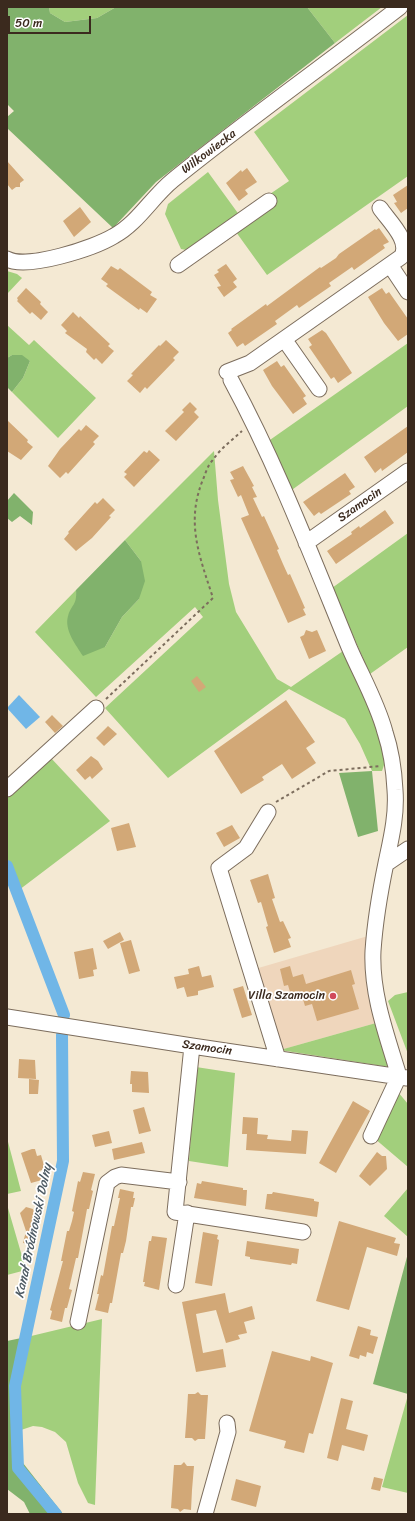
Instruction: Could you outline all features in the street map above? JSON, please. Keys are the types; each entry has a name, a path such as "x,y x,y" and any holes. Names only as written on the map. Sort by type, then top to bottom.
{"street":[{"name":"Wilkowiecka","path":"7,259 12,262 37,262 91,246 114,237 127,227 172,181 400,7"},
{"path":"178,266 269,201"},
{"path":"371,1136 404,1077 382,1018 373,981 373,952 376,922 393,828 395,792 392,763 385,731 378,712 308,541 253,420 229,376 404,254 404,243 380,208"},
{"path":"390,265 408,292"},
{"path":"284,339 319,389"},
{"name":"Szamocin","path":"308,541 408,471"},
{"path":"7,789 96,708"},
{"path":"268,812 246,848 219,868 278,1059"},
{"path":"386,864 408,849"},
{"name":"Szamocin","path":"7,1017 404,1077"},
{"path":"192,1046 175,1212 303,1232"},
{"path":"78,1322 107,1183 115,1177 121,1175 179,1182"},
{"path":"176,1285 187,1213"},
{"path":"205,1514 228,1432 227,1423"}],"path":[{"path":"96,708 213,598 199,556 194,527 194,508 200,488 211,462 253,420"},
{"path":"268,812 276,802 329,771 354,770 392,763"}],"shaded area":[{"path":"368,936 368,991 376,1023 280,1050 255,969"}],"green space":[{"path":"7,7 49,7 50,13 65,22 97,18 116,7 307,7 335,43 156,182 113,228 7,128 7,117 14,111 7,104"},
{"path":"49,7 116,7 97,18 65,22 50,13"},
{"path":"307,7 382,7 335,43"},
{"path":"408,15 408,176 267,275 236,232 270,194 289,181 254,132"},
{"path":"208,172 240,216 192,251 181,249 165,214 168,204"},
{"path":"7,271 17,274 22,278 7,294"},
{"path":"7,325 29,345 34,340 96,398 58,438 12,392 23,378 30,361 12,355 7,358"},
{"path":"408,343 408,406 289,492 267,442"},
{"path":"12,355 22,355 30,361 23,378 12,392 7,387 7,358"},
{"path":"214,451 218,500 229,584 236,612 277,679 291,687 343,651 376,716 387,756 382,771 372,771 360,744 345,719 289,689 168,778 105,708 203,617 195,607 96,697 35,632 76,590 77,601 68,617 105,647 122,617 139,599 141,561 125,540"},
{"path":"14,493 33,512 32,525 20,516 12,522 7,518 7,501"},
{"path":"408,533 408,647 370,674 332,588"},
{"path":"125,540 141,561 145,581 139,599 122,617 105,647 83,656 71,637 67,621 75,602 76,590"},
{"path":"50,757 110,821 19,890 68,1022 61,1019 7,875 7,796"},
{"path":"372,771 378,831 358,837 339,773"},
{"path":"408,992 408,1054 388,1001 395,995"},
{"path":"376,1023 389,1067 280,1050"},
{"path":"59,1033 65,1033 66,1160 27,1337 102,1319 95,1505 88,1503 78,1483 66,1442 55,1432 42,1427 33,1426 21,1430 17,1384 26,1337 21,1337 60,1165"},
{"path":"196,1067 235,1073 228,1167 189,1161"},
{"path":"398,1092 408,1104 408,1167 374,1138"},
{"path":"7,1138 21,1191 7,1194"},
{"path":"408,1188 408,1237 384,1216"},
{"path":"8,1208 26,1270 7,1275 7,1209"},
{"path":"408,1253 408,1394 373,1384"},
{"path":"26,1337 17,1384 23,1463 63,1514 30,1514 24,1502 7,1489 7,1341"},
{"path":"408,1395 408,1493 382,1487"}],"water":[{"path":"19,695 40,717 26,729 7,708"}],"building":[{"path":"7,161 24,180 20,183 20,187 16,187 12,190 7,184"},
{"path":"247,168 257,182 245,190 248,194 239,201 226,183 241,170 242,172"},
{"path":"408,185 408,208 401,213 394,203 397,202 393,195"},
{"path":"80,207 91,222 74,237 63,221"},
{"path":"379,228 389,242 383,245 385,248 354,270 352,267 329,283 331,286 299,308 297,305 275,321 277,324 245,346 243,343 237,347 228,333 232,330 231,329 266,304 267,306 375,229 376,230"},
{"path":"226,264 237,279 233,282 237,287 224,297 217,287 221,286 214,275 219,272 217,270"},
{"path":"111,266 118,270 120,268 152,292 150,295 157,299 147,313 140,308 139,310 106,286 108,284 101,279"},
{"path":"26,288 41,302 40,304 48,312 41,320 32,312 30,314 17,301 17,298"},
{"path":"382,288 386,294 389,292 408,319 408,334 398,341 384,323 368,297"},
{"path":"73,312 79,318 80,316 110,344 108,346 114,351 102,364 96,358 94,360 86,352 87,349 65,333 67,331 61,325"},
{"path":"322,330 326,333 352,373 338,383 334,377 331,379 309,347 312,345 308,339"},
{"path":"166,340 179,352 173,358 175,360 147,389 145,387 140,393 127,381 133,375 131,374 159,345 160,346"},
{"path":"277,361 281,367 284,365 306,396 303,398 307,404 293,414 272,386 263,370"},
{"path":"190,402 197,409 194,412 199,417 176,441 165,431 184,412 182,410"},
{"path":"7,420 28,440 27,442 33,447 21,460 7,451"},
{"path":"86,425 99,436 93,442 95,444 68,474 66,472 60,478 48,466 60,449 79,429 81,431"},
{"path":"408,426 408,452 382,471 381,468 375,473 364,457"},
{"path":"149,450 160,460 134,487 124,477 127,474 124,472 144,451 147,453"},
{"path":"243,466 254,486 252,487 257,497 253,498 262,517 264,516 279,549 277,550 283,564 288,575 290,574 305,608 303,609 306,615 288,623 241,518 249,515 241,495 238,497 230,480 234,479 230,472"},
{"path":"345,473 355,487 349,491 351,494 321,514 319,512 314,516 303,502"},
{"path":"103,498 115,510 109,516 111,517 92,538 76,551 64,539 69,533 68,532 95,502 97,504"},
{"path":"385,510 394,523 336,564 327,551 352,534 351,532 359,526 360,528"},
{"path":"306,630 312,632 317,630 326,651 309,659 300,637 304,635"},
{"path":"197,676 206,687 199,692 191,681"},
{"path":"286,700 315,742 306,748 316,763 292,779 282,764 262,777 264,780 241,794 214,751"},
{"path":"52,715 63,726 55,733 45,722"},
{"path":"108,726 117,734 104,746 96,738"},
{"path":"91,756 98,761 103,769 92,779 90,776 85,780 76,770"},
{"path":"129,823 136,847 117,851 111,828"},
{"path":"232,825 240,838 224,847 216,833"},
{"path":"268,874 275,898 272,899 280,922 283,921 291,938 288,939 291,947 274,953 266,927 268,926 261,902 258,903 250,880"},
{"path":"120,932 124,940 108,949 103,941"},
{"path":"131,940 140,971 129,974 120,943"},
{"path":"93,948 97,969 93,970 94,976 79,979 74,952"},
{"path":"199,966 202,977 211,975 214,987 198,991 198,995 187,997 184,987 177,989 174,977 189,974 188,969"},
{"name":"Villa Szamocin","path":"290,966 293,977 303,974 306,984 351,970 355,984 352,985 359,1009 317,1021 312,1004 305,1006 302,996 292,999 288,985 284,986 280,969"},
{"path":"243,986 252,1015 242,1018 233,989"},
{"path":"19,1059 35,1060 36,1079 18,1078"},
{"path":"131,1071 148,1072 149,1093 132,1092 132,1084 130,1084"},
{"path":"29,1079 39,1080 38,1094 29,1094"},
{"path":"353,1101 370,1111 336,1173 319,1163"},
{"path":"144,1107 151,1131 139,1134 133,1110"},
{"path":"243,1117 258,1118 257,1134 268,1135 267,1139 291,1141 292,1130 308,1131 306,1154 246,1150 247,1134 242,1134"},
{"path":"109,1131 112,1143 95,1147 92,1135"},
{"path":"142,1142 145,1153 114,1160 112,1149"},
{"path":"35,1149 37,1156 41,1155 45,1169 39,1171 42,1180 31,1183 21,1153"},
{"path":"377,1152 382,1156 386,1156 387,1169 370,1186 359,1176"},
{"path":"83,1172 95,1174 91,1190 93,1191 89,1209 87,1209 78,1258 76,1258 69,1289 72,1290 67,1308 65,1308 62,1322 50,1319 52,1311 50,1310 63,1261 61,1261 67,1231 69,1231 74,1212 72,1211 78,1181 80,1182"},
{"path":"202,1181 247,1190 246,1206 194,1198 197,1183 201,1184"},
{"path":"120,1189 134,1192 133,1198 135,1198 133,1207 131,1207 126,1241 123,1253 121,1253 112,1303 110,1303 108,1313 95,1310 99,1294 97,1294 101,1275 103,1276 112,1226 114,1226 120,1198 118,1198"},
{"path":"273,1192 314,1199 314,1201 319,1202 317,1217 265,1209 267,1194 272,1194"},
{"path":"26,1207 33,1209 35,1216 41,1218 35,1245 23,1243 26,1231 20,1213"},
{"path":"339,1221 396,1238 394,1243 400,1244 397,1256 367,1247 349,1310 316,1301"},
{"path":"203,1232 218,1235 217,1239 219,1240 212,1286 195,1283"},
{"path":"152,1236 167,1238 159,1290 144,1286 145,1282 143,1282 149,1241 151,1241"},
{"path":"247,1241 299,1249 297,1264 292,1263 291,1265 250,1259 250,1257 245,1256"},
{"path":"225,1293 229,1313 252,1306 255,1319 244,1322 247,1333 238,1335 240,1339 226,1343 216,1310 196,1314 203,1353 223,1349 226,1367 196,1372 182,1302"},
{"path":"358,1326 371,1330 370,1335 378,1337 373,1354 367,1352 366,1357 360,1355 359,1359 349,1356"},
{"path":"272,1351 310,1361 311,1356 333,1363 313,1434 309,1433 304,1453 284,1448 286,1441 249,1431"},
{"path":"198,1392 201,1395 208,1395 205,1439 198,1439 195,1441 192,1438 185,1438 188,1394 195,1394"},
{"path":"341,1398 353,1401 346,1429 368,1435 364,1451 342,1445 338,1461 327,1458"},
{"path":"184,1462 187,1466 194,1466 191,1510 184,1509 180,1512 178,1509 171,1508 174,1465 181,1465"},
{"path":"374,1477 383,1479 380,1491 371,1489"},
{"path":"236,1479 261,1486 256,1507 231,1500"}],"waterway":[{"name":"Kanał Bródnowski Dolny","path":"7,866 64,1015"},
{"name":"Kanał Bródnowski Dolny","path":"56,1514 18,1468 15,1386 63,1161 62,1035"}],"place":[{"name":"Villa Szamocin","path":"333,996"}]}
